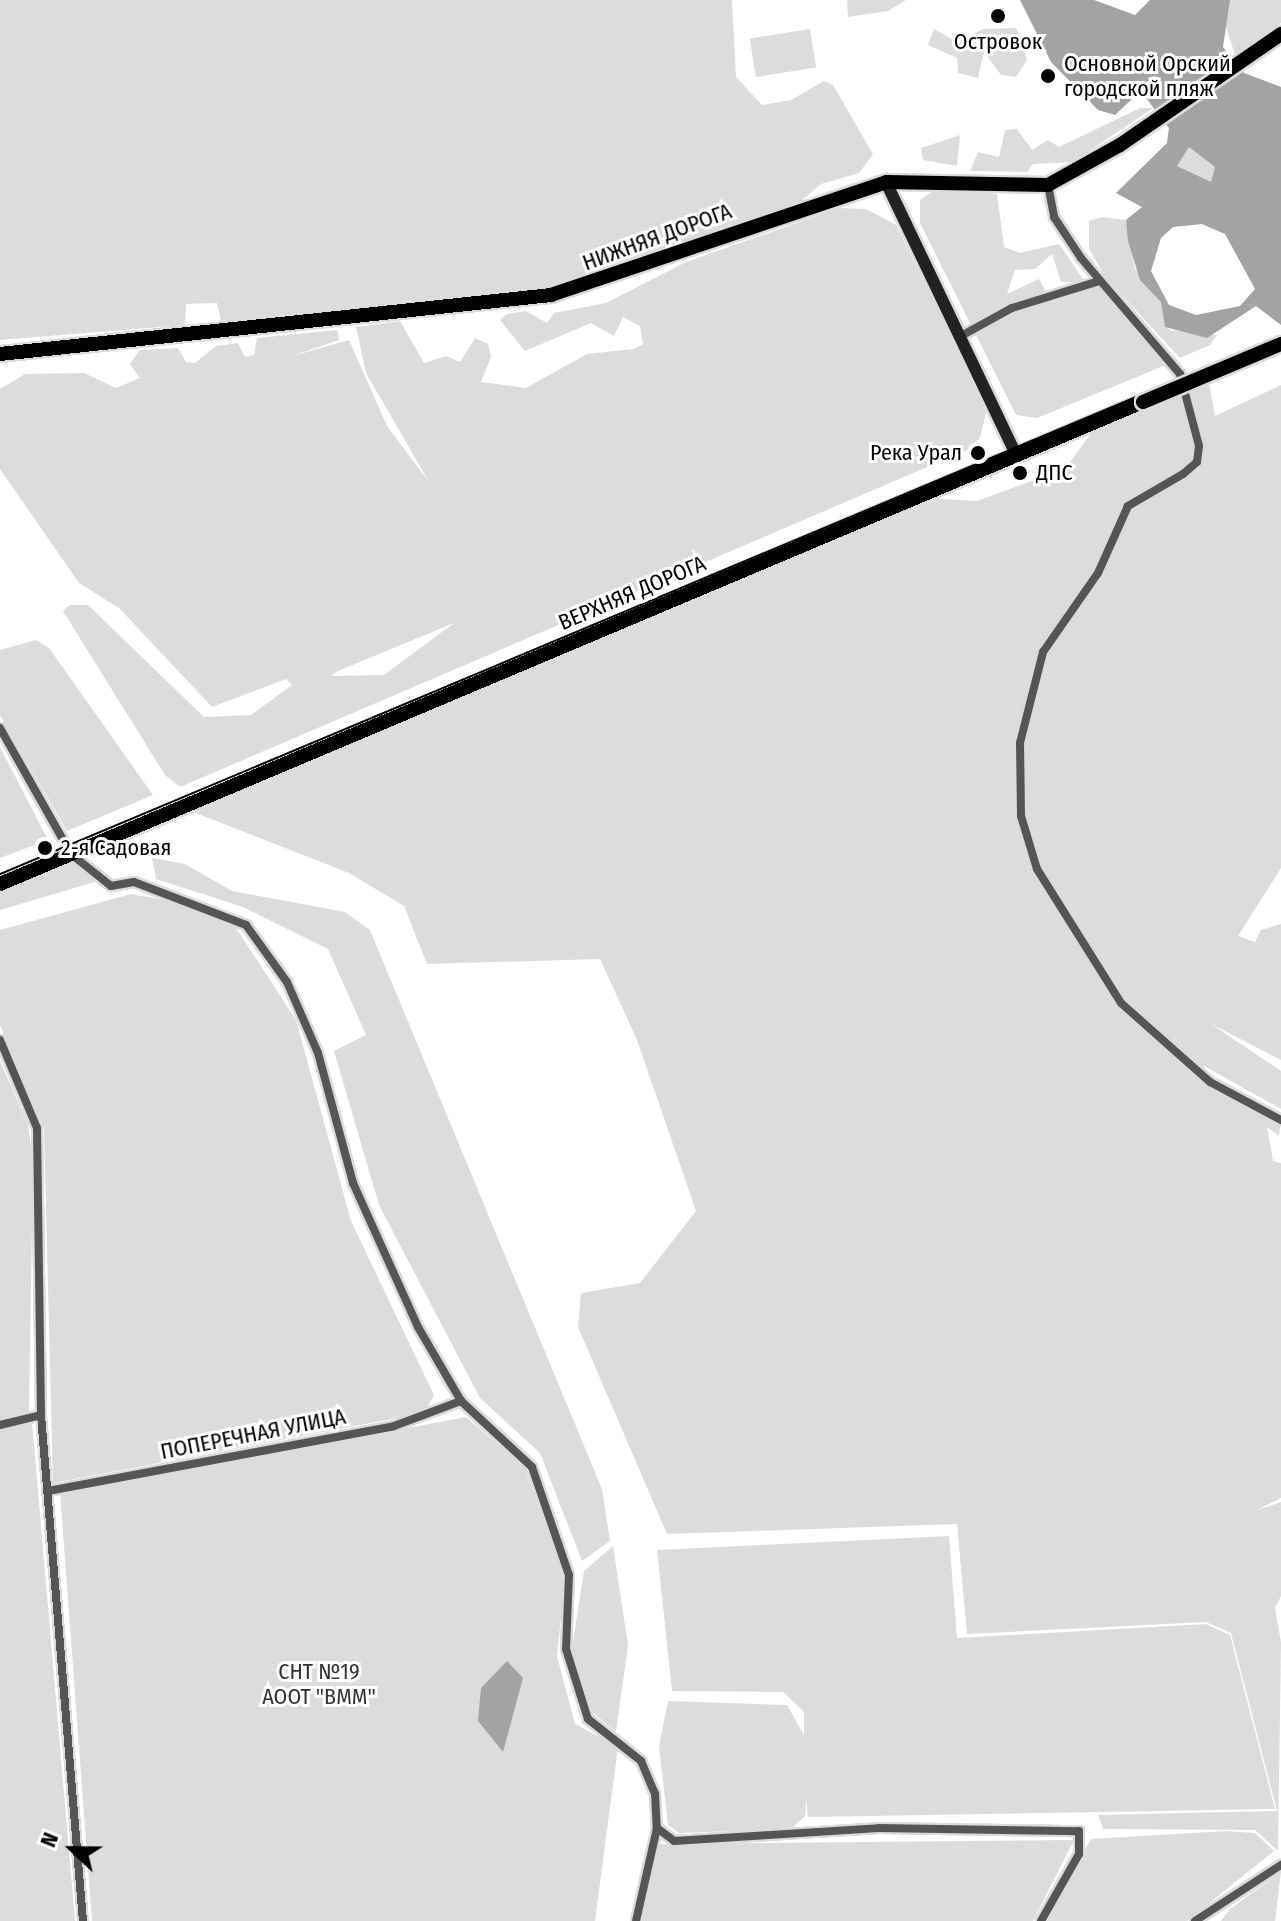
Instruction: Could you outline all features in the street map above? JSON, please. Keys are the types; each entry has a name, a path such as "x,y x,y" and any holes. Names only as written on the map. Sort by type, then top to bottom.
{"main road":[{"path":"1048,185 1120,145 1276,38"},
{"path":"886,182 1015,452"},
{"name":"НИЖНЯЯ ДОРОГА","path":"0,354 551,295 886,182 1048,185"},
{"name":"ВЕРХНЯЯ ДОРОГА","path":"0,884 1015,452 1281,344"}],"street":[{"path":"1048,185 1054,217 1099,281 1180,374 1198,420 1197,462 1128,506 1098,573 1043,652 1020,743 1021,816 1037,869 1121,1003 1210,1082 1281,1120"},
{"path":"961,336 1012,308 1099,281"},
{"path":"0,728 71,854 111,886 134,882 231,916 273,958 318,1053 376,1243 461,1401 532,1467 569,1575 566,1649 579,1698 597,1731 641,1761 655,1794 657,1828 636,1921"},
{"path":"0,1040 37,1128 41,1415 83,1921"},
{"name":"ПОПЕРЕЧНАЯ УЛИЦА","path":"48,1491 394,1426 461,1401"},
{"path":"0,1425 41,1415"},
{"path":"657,1828 674,1841 879,1828 1079,1831 1079,1854 1041,1921"},
{"path":"1195,1921 1281,1865"}],"green space":[{"path":"0,0 732,0 736,77 762,105 791,100 824,81 833,85 873,154 859,173 821,184 800,202 549,288 221,321 217,303 186,304 185,325 0,340"},
{"path":"847,0 906,0 888,11 848,17"},
{"path":"1230,0 1281,0 1281,23 1235,55 1224,20"},
{"path":"1016,28 1023,43 1011,45 1011,52 1024,51 1027,60 1016,77 1001,75 984,52 978,78 958,73 957,58 928,45 934,29 957,42 983,29"},
{"path":"810,29 816,68 756,77 750,39"},
{"path":"1140,108 1153,108 1073,162 1033,164 1027,172 970,171 978,152 999,157 1005,130 1017,129 1032,150 1048,140 1059,147"},
{"path":"960,135 957,166 923,160 921,148"},
{"path":"1189,147 1215,167 1211,183 1177,166"},
{"path":"942,185 997,194 1004,247 1020,253 1059,244 1085,282 1061,282 1052,254 1035,269 1015,270 1007,294 1039,279 1052,303 1099,287 1166,365 1037,418 1016,415 920,223 920,200"},
{"path":"839,208 866,209 896,225 987,409 980,438 967,450 180,787 165,775 63,611 70,605 88,605 204,717 251,715 292,685 286,679 212,707 119,608 79,583 0,469 0,389 25,374 84,373 116,388 140,378 130,364 140,350 178,348 186,362 195,363 216,346 238,343 245,357 254,355 257,338 337,330 339,340 289,357 349,340 387,426 429,482 366,373 356,327 400,321 424,363 446,356 460,362 475,338 488,344 491,357 481,382 526,388 587,354 634,349 643,344 640,326 623,317 614,336 591,323 525,351 500,320 507,314 526,311 547,323 554,313 606,303 686,262","holes":["454,623 384,675 331,676"]},
{"path":"1102,217 1126,220 1135,269 1161,301 1169,330 1217,335 1210,345 1180,358 1105,277 1089,248 1089,221"},
{"path":"1209,382 1215,416 1281,385 1281,868 1238,936 1255,942 1261,930 1281,924 1281,1060 1211,1024 1281,1071 1281,1109 1204,1066 1200,1074 1281,1121 1279,1136 1267,1127 1273,1161 1281,1163 1281,1498 1255,1511 1281,1502 1281,1596 1275,1608 1281,1642 1278,1851 1255,1830 1103,1829 1098,1815 1277,1811 1231,1633 1206,1622 967,1634 957,1524 667,1534 578,1327 581,1293 640,1283 696,1211 637,1040 600,959 427,964 404,906 349,873 188,810 926,498 977,501 1065,469 1092,432"},
{"path":"36,640 49,648 153,795 67,831 0,715 0,650"},
{"path":"0,747 48,840 0,858"},
{"path":"152,858 185,864 232,891 345,912 370,930 602,1489 610,1541 582,1561 540,1453 480,1398 379,1205 334,1051 366,1035 328,949 243,907 156,879"},
{"path":"67,863 78,863 98,881 0,910 0,892"},
{"path":"131,894 189,904 236,928 296,1020 351,1221 434,1395 424,1413 53,1483 44,1129 0,1025 0,930"},
{"path":"0,1061 28,1124 33,1161 29,1411 0,1419"},
{"name":"СНТ №19 АООТ \"ВММ\"","path":"466,1417 525,1468 565,1579 557,1656 575,1724 618,1747 595,1921 92,1921 60,1493"},
{"path":"32,1421 75,1921 0,1921 0,1430"},
{"path":"949,1536 957,1638 1206,1624 1230,1635 1275,1809 808,1817 806,1798 805,1816 791,1829 679,1833 668,1825 659,1746 668,1701 787,1705 804,1735 804,1712 783,1692 672,1691 657,1550"},
{"path":"613,1546 628,1645 616,1732 586,1707 572,1648 584,1571"},
{"path":"1226,1831 1255,1833 1274,1851 1187,1921 1045,1921 1091,1839"},
{"path":"1074,1840 1033,1921 642,1921 657,1844"},
{"path":"1281,1872 1275,1921 1221,1921 1230,1909"}],"shaded area":[{"path":"1020,0 1094,0 1135,15 1150,0 1230,0 1223,47 1244,73 1281,87 1281,325 1256,306 1207,338 1165,327 1161,302 1140,280 1128,241 1126,220 1142,207 1116,193 1167,143 1169,128 1146,98 1133,98 1115,115 1098,110 1051,62","holes":["1189,147 1215,167 1211,182 1177,166","1202,224 1225,234 1255,289 1240,306 1196,315 1169,305 1151,271 1161,238 1173,227"]},
{"path":"507,1661 523,1678 503,1752 478,1721 481,1688"}],"tram line":[{"path":"0,874 1281,336"}],"place":[{"name":"Островок","path":"998,16"},
{"name":"Основной Орский городской пляж","path":"1048,76"},
{"name":"Река Урал","path":"978,453"},
{"name":"ДПС","path":"1020,473"},
{"name":"2-я Садовая","path":"45,848"}]}
